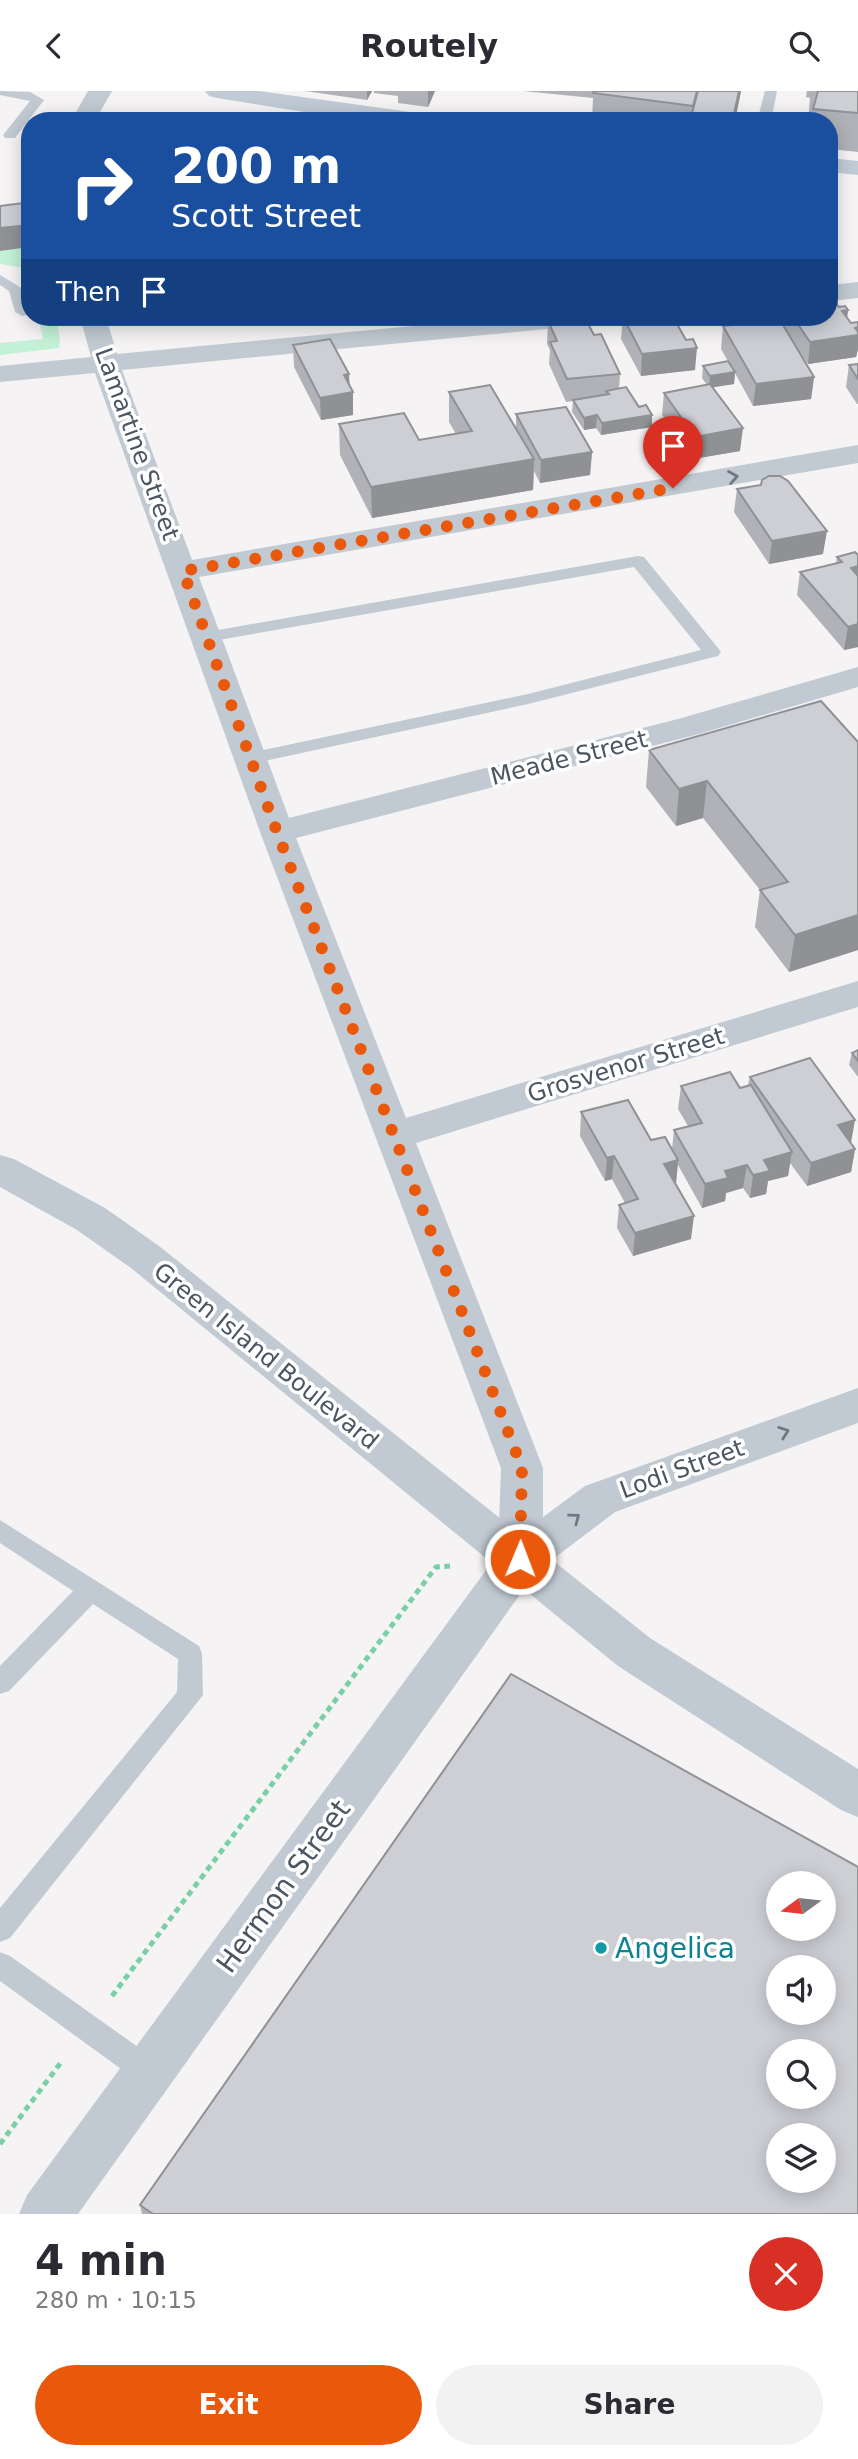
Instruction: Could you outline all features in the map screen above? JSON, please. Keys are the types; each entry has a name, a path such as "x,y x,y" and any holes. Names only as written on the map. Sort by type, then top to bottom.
{"main road":[{"path":"217,91 347,112"},
{"path":"838,166 858,168"}],"street":[{"path":"87,112 100,91"},
{"path":"838,292 858,290"},
{"name":"Lamartine Street","path":"95,326 105,362 277,832 522,1468 520,1559"},
{"path":"0,374 487,326"},
{"path":"183,571 858,454"},
{"name":"Meade Street","path":"277,832 687,727 858,677"},
{"name":"Grosvenor Street","path":"395,1135 858,994"},
{"name":"Green Island Boulevard","path":"0,1168 91,1219 145,1257 634,1652 850,1784"},
{"name":"Lodi Street","path":"520,1559 600,1499 858,1405"},
{"name":"Hermon Street","path":"46,2214 520,1559"}],"lane":[{"path":"766,112 771,91"},
{"path":"4,92 38,100 27,112"},
{"path":"5,135 21,118"},
{"path":"0,279 16,289 21,307"},
{"path":"207,636 638,561 712,652 528,699 251,758"},
{"path":"0,1530 190,1654 190,1695 0,1929"},
{"path":"0,1683 91,1589"},
{"path":"0,1965 149,2072"}],"path":[{"path":"0,2144 436,1567"}],"green space":[{"path":"21,248 21,268 0,264 0,251"},
{"path":"40,326 58,326 59,348 0,355 0,343 43,339"}],"building":[{"path":"697,91 693,106 593,93"},
{"path":"698,91 739,91 734,112 692,112"},
{"path":"818,91 858,91 858,113 813,109"},
{"path":"21,203 21,226 0,228 0,206"},
{"path":"838,306 845,306 848,310 842,311 851,323 858,322 858,327 855,328 858,335 810,342 799,326 838,326"},
{"path":"550,326 589,326 594,335 601,334 620,374 567,379 550,342 557,341"},
{"path":"628,326 678,326 686,340 693,339 697,348 642,354"},
{"path":"723,326 784,326 814,377 756,384"},
{"path":"330,339 349,374 344,375 353,392 320,398 293,345"},
{"path":"728,361 735,372 710,376 703,366"},
{"path":"858,364 858,379 849,365"},
{"path":"710,384 743,428 695,437 664,393"},
{"path":"490,385 534,459 371,487 339,424 404,413 419,440 472,431 449,392"},
{"path":"626,387 639,407 646,405 652,415 602,423 597,415 584,418 573,400 609,394 606,391"},
{"path":"566,407 592,452 541,460 516,414"},
{"path":"769,476 780,476 788,481 827,531 772,541 737,489 761,485 762,480"},
{"path":"855,552 858,555 858,566 851,568 858,576 858,624 848,627 800,572 842,562 837,557"},
{"path":"821,701 858,742 858,915 795,935 760,890 788,882 707,781 679,789 649,750"},
{"path":"858,1050 858,1061 852,1053"},
{"path":"810,1058 855,1120 838,1125 855,1149 811,1163 750,1077"},
{"path":"730,1072 740,1088 751,1085 792,1152 764,1160 770,1171 753,1175 747,1165 725,1171 728,1178 705,1184 674,1130 702,1123 681,1086"},
{"path":"628,1100 651,1140 665,1137 678,1160 664,1164 694,1216 635,1233 619,1205 638,1199 614,1156 607,1158 581,1112"},
{"name":"Angelica","path":"511,1674 858,1867 858,2214 153,2214 140,2205"}],"place":[{"name":"Angelica","path":"601,1948"}],"route":[{"path":"520,1559 522,1468 277,832 183,571 673,488"}]}
